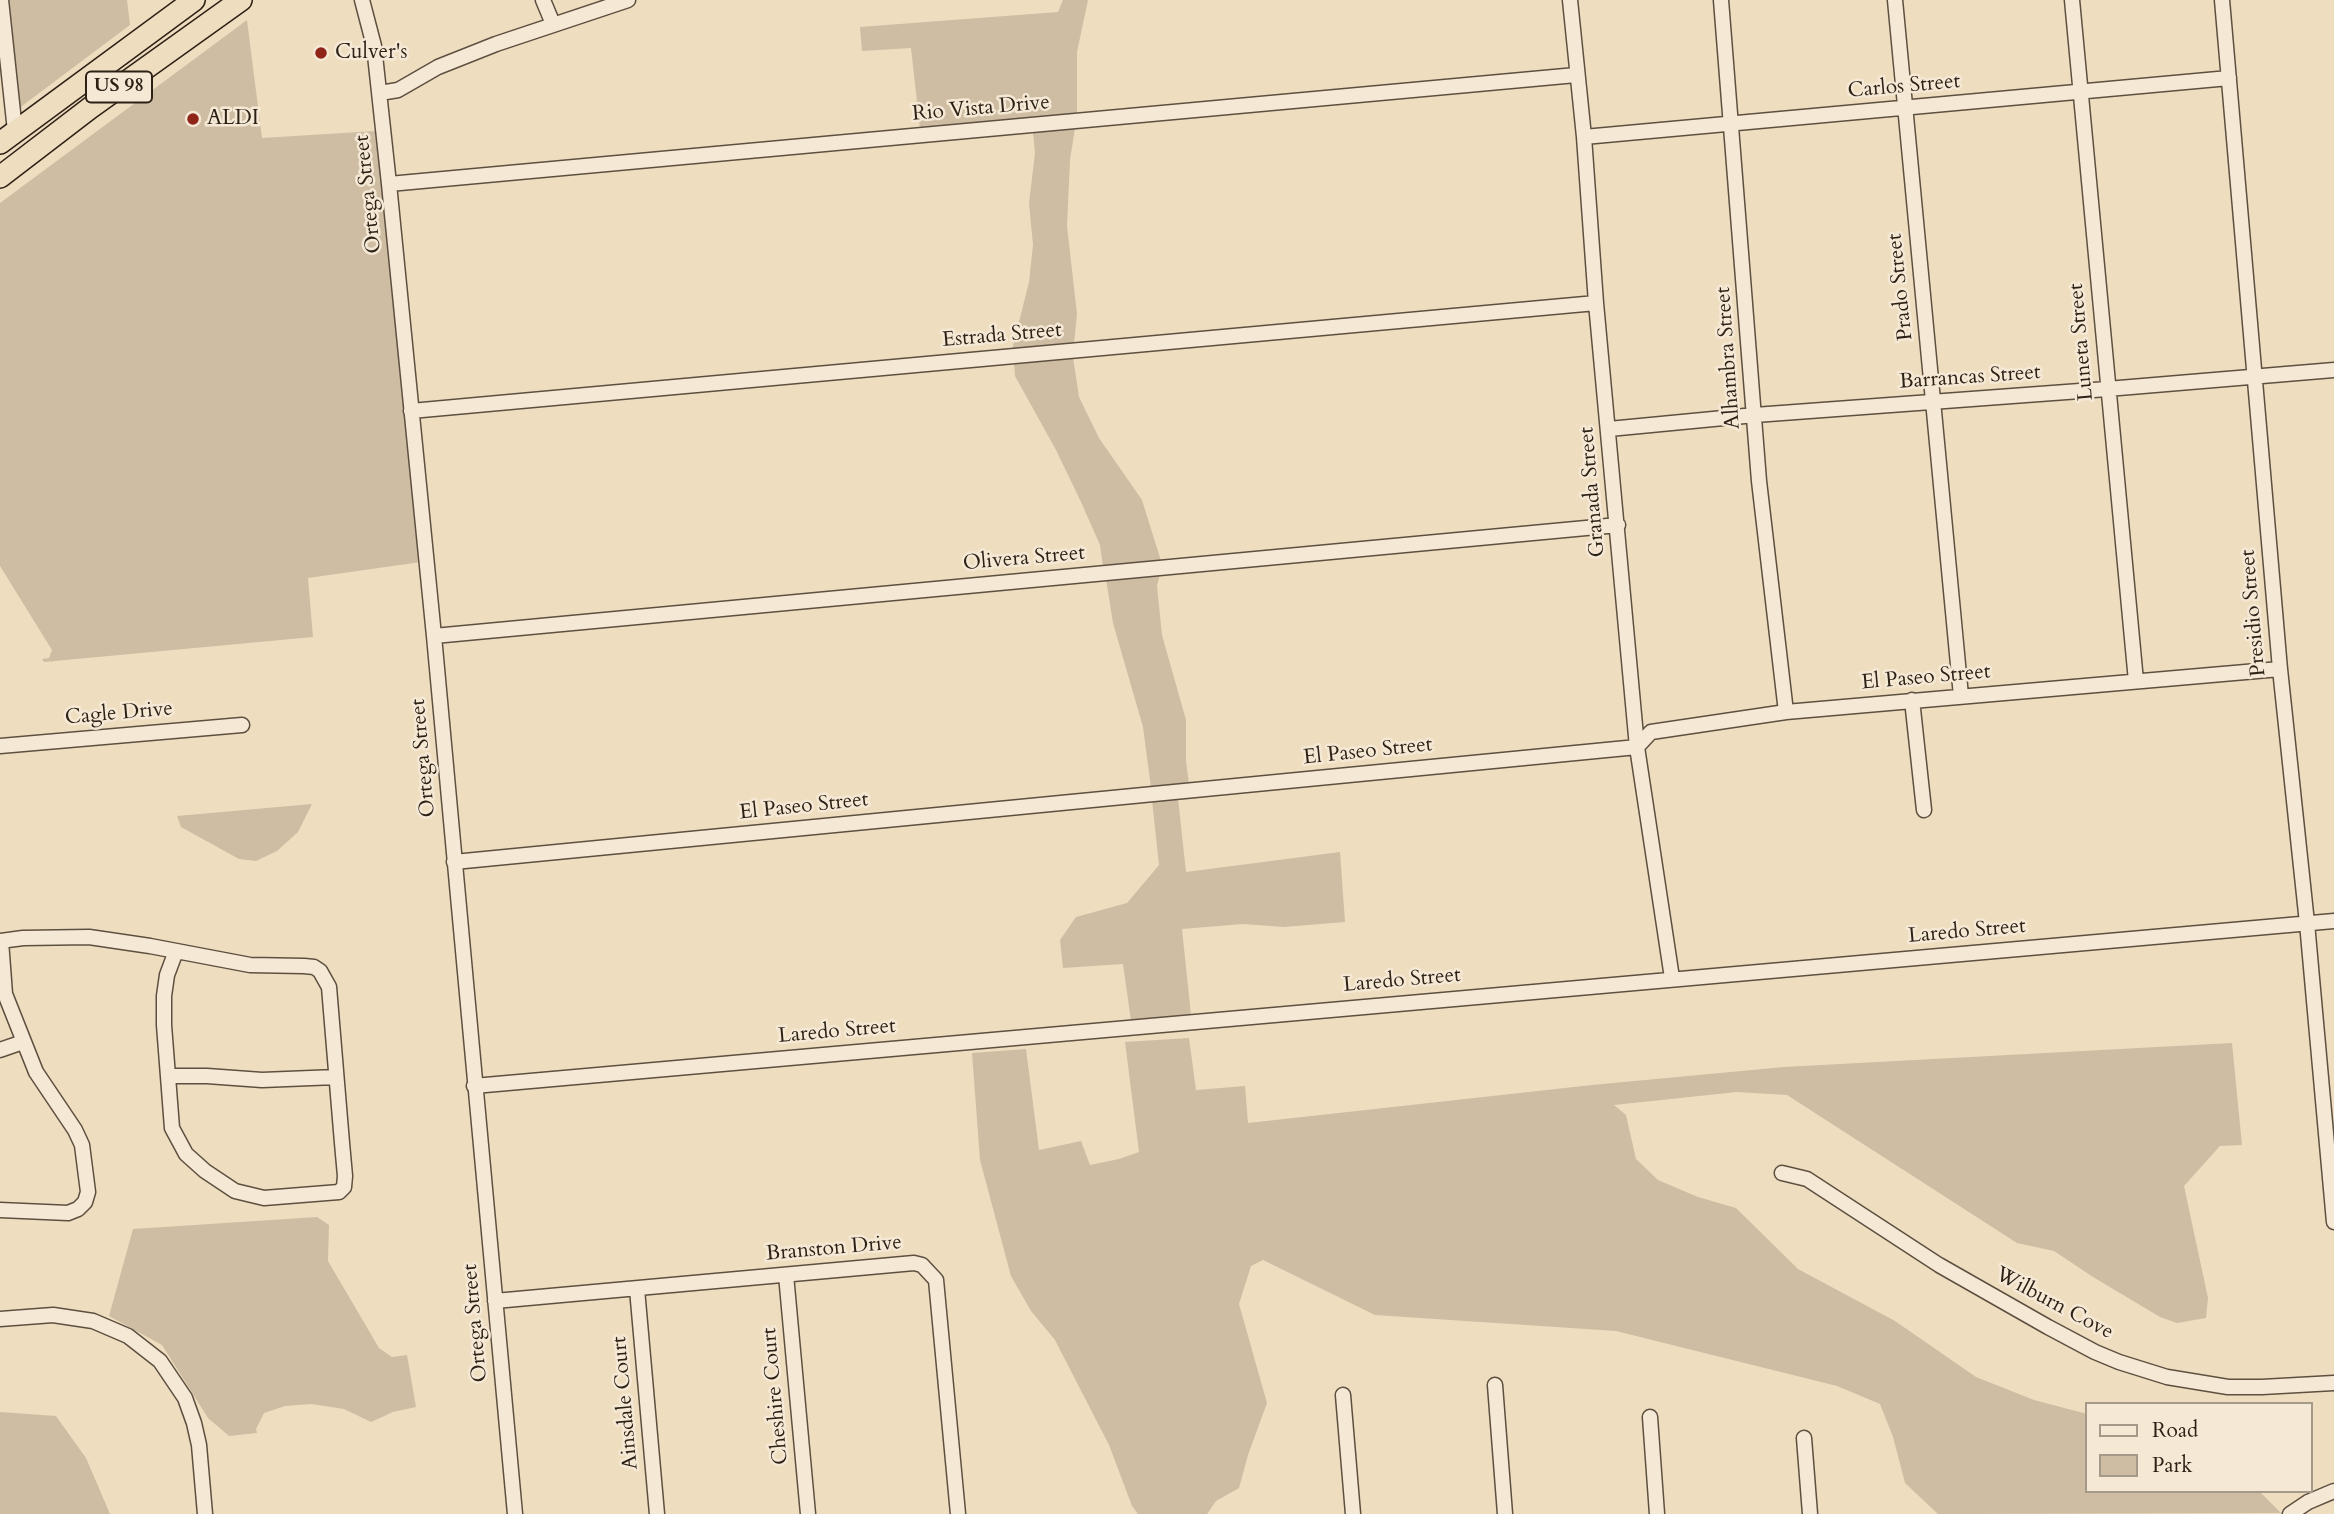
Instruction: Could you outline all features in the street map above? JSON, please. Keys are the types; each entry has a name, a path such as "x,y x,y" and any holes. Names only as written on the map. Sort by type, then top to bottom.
{"highway":[{"name":"US 98","path":"8,137 194,0"},
{"name":"US 98","path":"0,177 90,108 240,0"}],"street":[{"path":"1,0 8,137"},
{"name":"Ortega Street","path":"362,0 374,46 380,93 434,636 515,1514"},
{"path":"543,0 553,24"},
{"path":"380,93 398,90 438,67 553,24 628,0"},
{"name":"Granada Street","path":"1570,0 1637,747 1672,978"},
{"name":"Alhambra Street","path":"1721,0 1759,481 1786,712"},
{"name":"Prado Street","path":"1895,0 1961,696"},
{"name":"Luneta Street","path":"2072,0 2136,681"},
{"name":"Presidio Street","path":"2222,0 2280,669 2307,923 2334,1222"},
{"name":"Rio Vista Drive","path":"389,184 1576,75"},
{"name":"Carlos Street","path":"1584,137 2229,78"},
{"name":"Estrada Street","path":"411,411 1596,303"},
{"name":"Barrancas Street","path":"1609,429 1755,415 2334,370"},
{"name":"Olivera Street","path":"434,636 1618,525"},
{"name":"El Paseo Street","path":"454,862 1637,747 1651,732 1786,712 2280,669"},
{"path":"1912,700 1924,810"},
{"name":"Cagle Drive","path":"0,746 242,724"},
{"name":"Laredo Street","path":"474,1086 2334,920"},
{"path":"0,1210 68,1213 85,1202 88,1192 82,1145 36,1072 5,994 0,941 23,939 89,937 176,951 250,965 304,966 320,971 329,988 344,1187 339,1192 321,1195 264,1198 235,1191 205,1171 186,1154 172,1128 164,996 167,975 176,951"},
{"path":"0,1050 23,1042"},
{"path":"168,1076 262,1080 336,1077"},
{"name":"Wilburn Cove","path":"1782,1173 1807,1179 1939,1265 2095,1352 2119,1362 2167,1377 2228,1387 2334,1383"},
{"name":"Branston Drive","path":"495,1300 914,1263 928,1270 936,1280 958,1514"},
{"name":"Cheshire Court","path":"786,1275 808,1514"},
{"name":"Ainsdale Court","path":"637,1289 657,1514"},
{"path":"0,1319 53,1315 93,1321 128,1336 160,1361 185,1398 194,1423 199,1446 205,1514"},
{"path":"1495,1385 1505,1514"},
{"path":"1343,1395 1353,1514"},
{"path":"1650,1418 1657,1514"},
{"path":"1804,1438 1810,1514"},
{"path":"2290,1514 2308,1502 2334,1491"}],"green space":[{"path":"7,0 127,0 130,25 18,109"},
{"path":"1063,0 1088,0 1077,52 1077,115 920,129 911,48 862,51 860,27 1058,12"},
{"path":"247,20 262,138 375,131 421,562 308,578 313,637 44,662 42,659 49,658 52,650 0,566 0,203"},
{"path":"1075,128 1070,160 1067,226 1077,314 1074,344 1012,350 1029,282 1033,245 1029,203 1035,153 1033,132"},
{"path":"1073,357 1079,397 1099,438 1142,500 1161,561 1103,567 1100,545 1081,502 1015,376 1014,362"},
{"path":"1160,574 1157,586 1162,635 1186,720 1189,784 1151,788 1143,727 1113,623 1106,579"},
{"path":"1178,798 1186,872 1340,852 1345,922 1284,927 1243,924 1182,929 1191,1015 1131,1021 1123,964 1063,968 1060,940 1076,917 1127,903 1159,865 1152,800"},
{"path":"312,804 298,832 277,851 256,861 239,859 181,827 177,816"},
{"path":"1189,1038 1196,1090 1245,1086 1248,1123 1784,1067 2232,1043 2242,1145 2220,1146 2184,1186 2208,1298 2206,1318 2177,1323 2160,1317 2054,1251 2017,1243 1787,1095 1737,1092 1614,1105 1626,1115 1636,1159 1658,1180 1698,1197 1736,1208 1798,1269 1895,1321 1976,1377 2034,1400 2086,1414 2086,1493 2261,1493 2281,1513 1938,1514 1905,1483 1893,1437 1880,1404 1837,1386 1616,1331 1375,1315 1263,1260 1251,1266 1239,1304 1267,1403 1239,1488 1216,1501 1207,1514 1138,1514 1132,1506 1109,1445 1055,1340 1031,1311 1011,1276 980,1160 972,1053 1026,1049 1039,1150 1081,1141 1090,1165 1139,1152 1125,1042"},
{"path":"317,1217 329,1225 328,1261 379,1348 392,1357 407,1355 416,1407 393,1412 371,1422 344,1409 311,1404 285,1406 264,1413 256,1429 257,1433 229,1436 208,1418 162,1345 109,1316 133,1229"},
{"path":"0,1412 56,1416 86,1458 110,1514 0,1514"}],"place":[{"name":"Culver's","path":"321,53"},
{"name":"ALDI","path":"193,119"}]}
